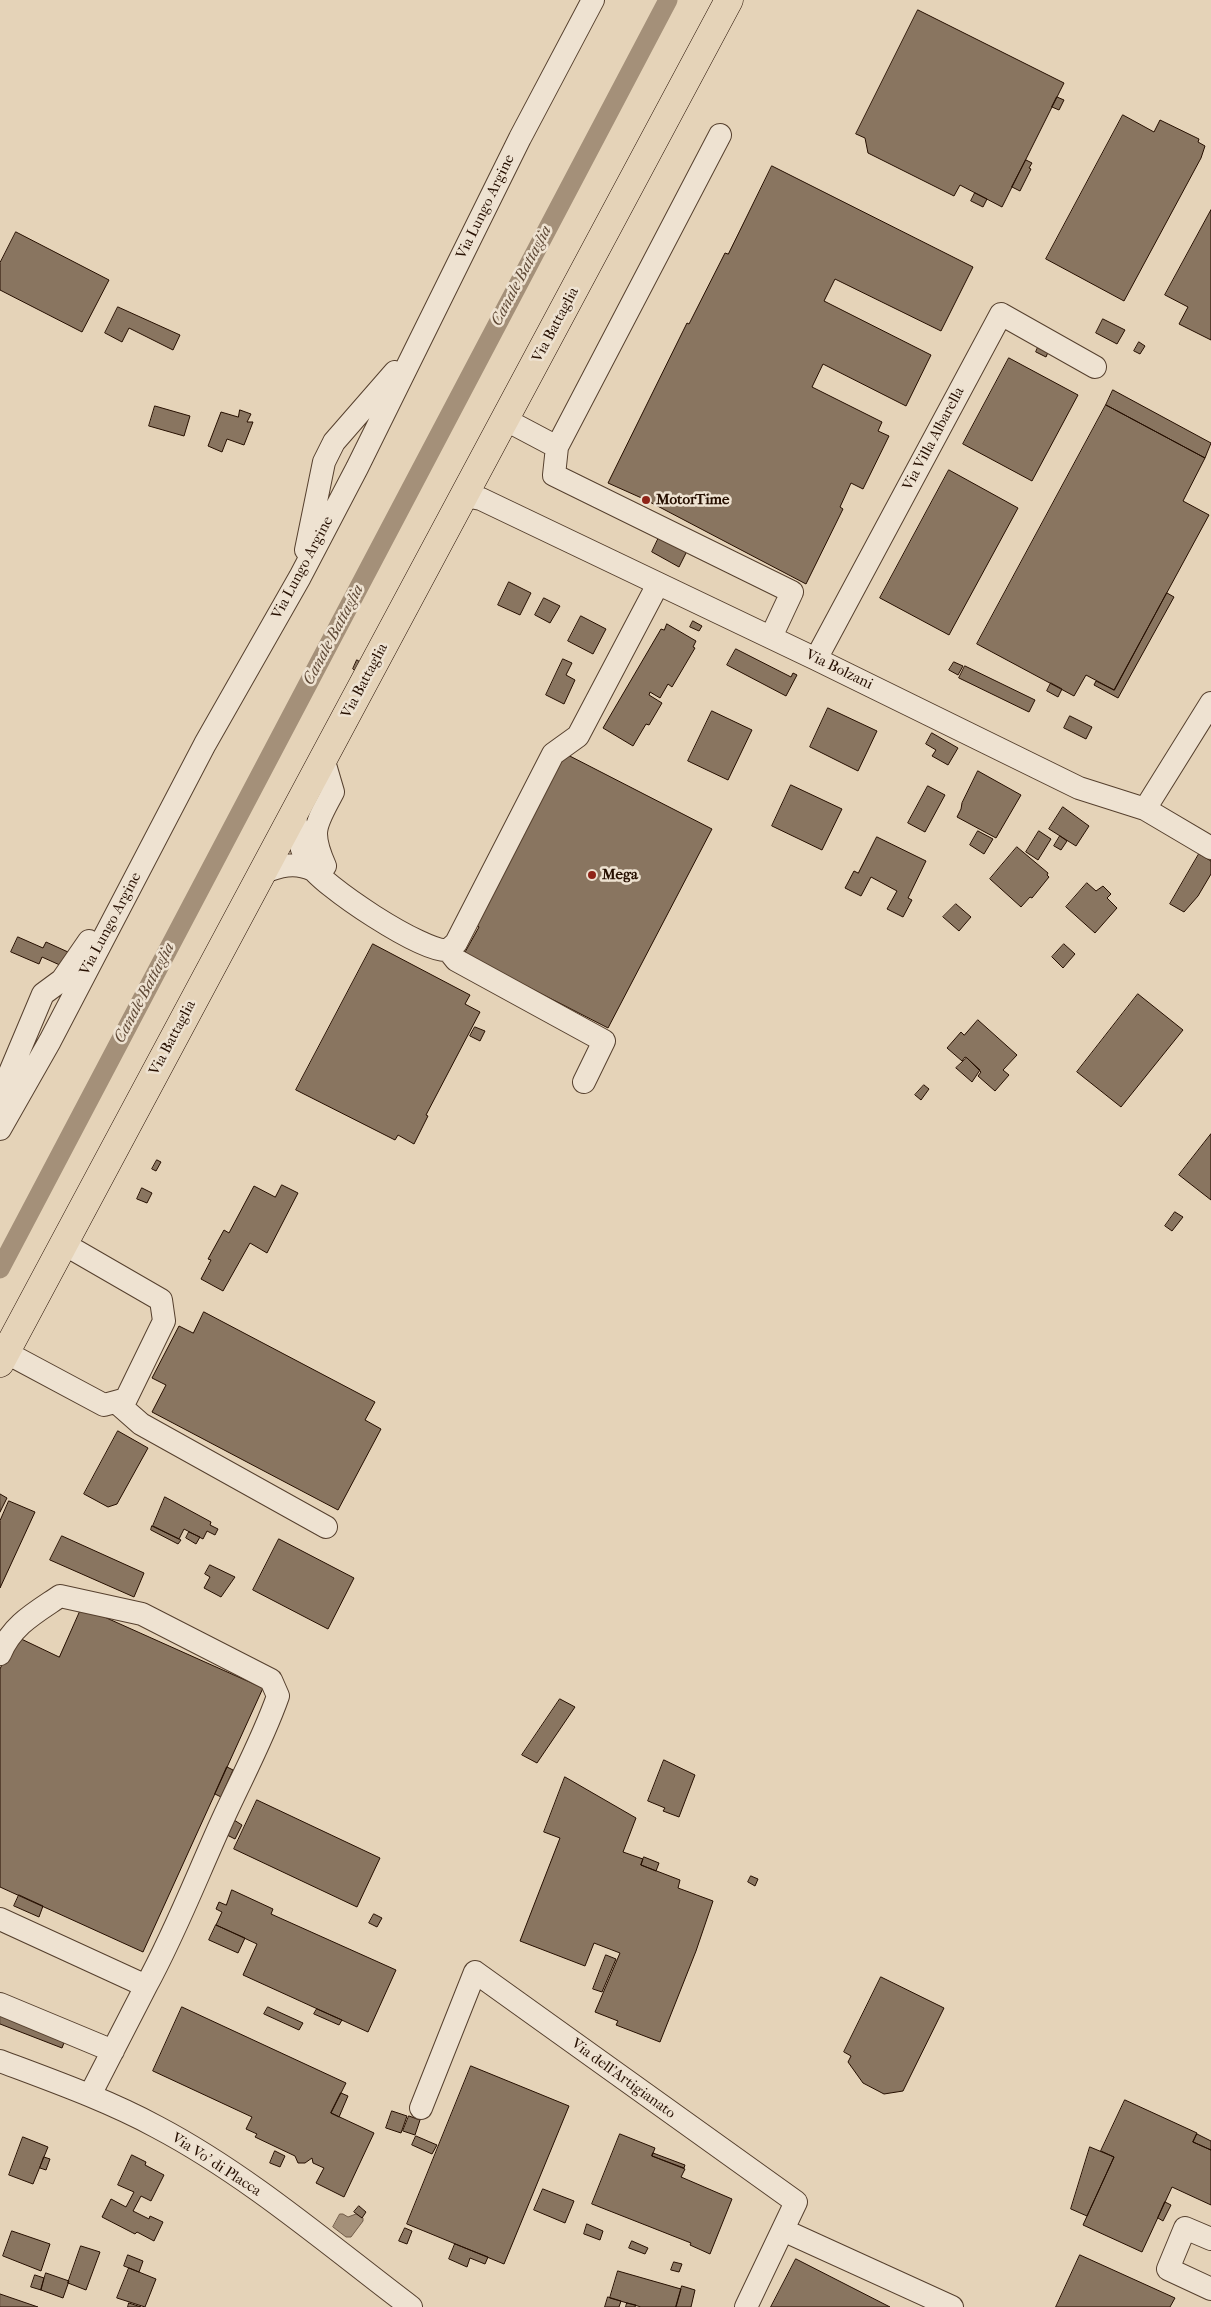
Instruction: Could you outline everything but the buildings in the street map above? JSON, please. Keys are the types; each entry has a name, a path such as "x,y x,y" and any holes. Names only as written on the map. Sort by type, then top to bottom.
{"main road":[{"name":"Via Battaglia","path":"3,1358 729,0"}],"street":[{"name":"Via Lungo Argine","path":"0,1129 103,939 205,744 300,577 357,468 520,138 593,0"},
{"path":"720,135 557,447 554,475 792,592 771,637"},
{"name":"Via Villa Albarella","path":"816,659 1001,314 1095,367"},
{"path":"300,577 324,462 334,442 416,348"},
{"path":"506,420 557,447"},
{"name":"Via Bolzani","path":"465,496 481,499 771,637 1080,788 1145,809 1211,848"},
{"path":"261,873 277,866 306,867 313,870 348,900 371,915 435,949 448,950 456,943 553,754 578,736 658,584"},
{"path":"1145,809 1211,703"},
{"path":"323,758 334,792 318,822 315,840 327,869 348,900"},
{"path":"294,811 301,847 313,870"},
{"path":"0,1096 43,994 62,980 91,938 103,939"},
{"path":"448,950 456,960 604,1041 584,1082"},
{"path":"3,1358 104,1405 126,1399 164,1321 162,1300 64,1244"},
{"path":"116,1402 141,1424 326,1527"},
{"path":"0,1654 7,1638 14,1631 28,1618 60,1596 142,1614 272,1680 278,1696 265,1733 226,1811 167,1947 90,2095"},
{"path":"0,1919 146,1986"},
{"name":"Via dell'Artigianato","path":"421,2108 475,1972 796,2202 746,2307"},
{"path":"0,2004 113,2051"},
{"name":"Via Vo' di Placca","path":"0,2061 90,2095 157,2127 223,2166 411,2307"},
{"path":"1203,2307 1211,2289 1168,2269 1185,2228 1211,2239"},
{"path":"782,2230 952,2307"}],"shaded area":[{"path":"340,2214 348,2217 356,2214 363,2218 363,2221 351,2237 346,2237 333,2227"}],"waterway":[{"name":"Canale Battaglia","path":"0,1269 668,0"}],"place":[{"name":"MotorTime","path":"646,500"},
{"name":"Mega","path":"592,875"}]}
